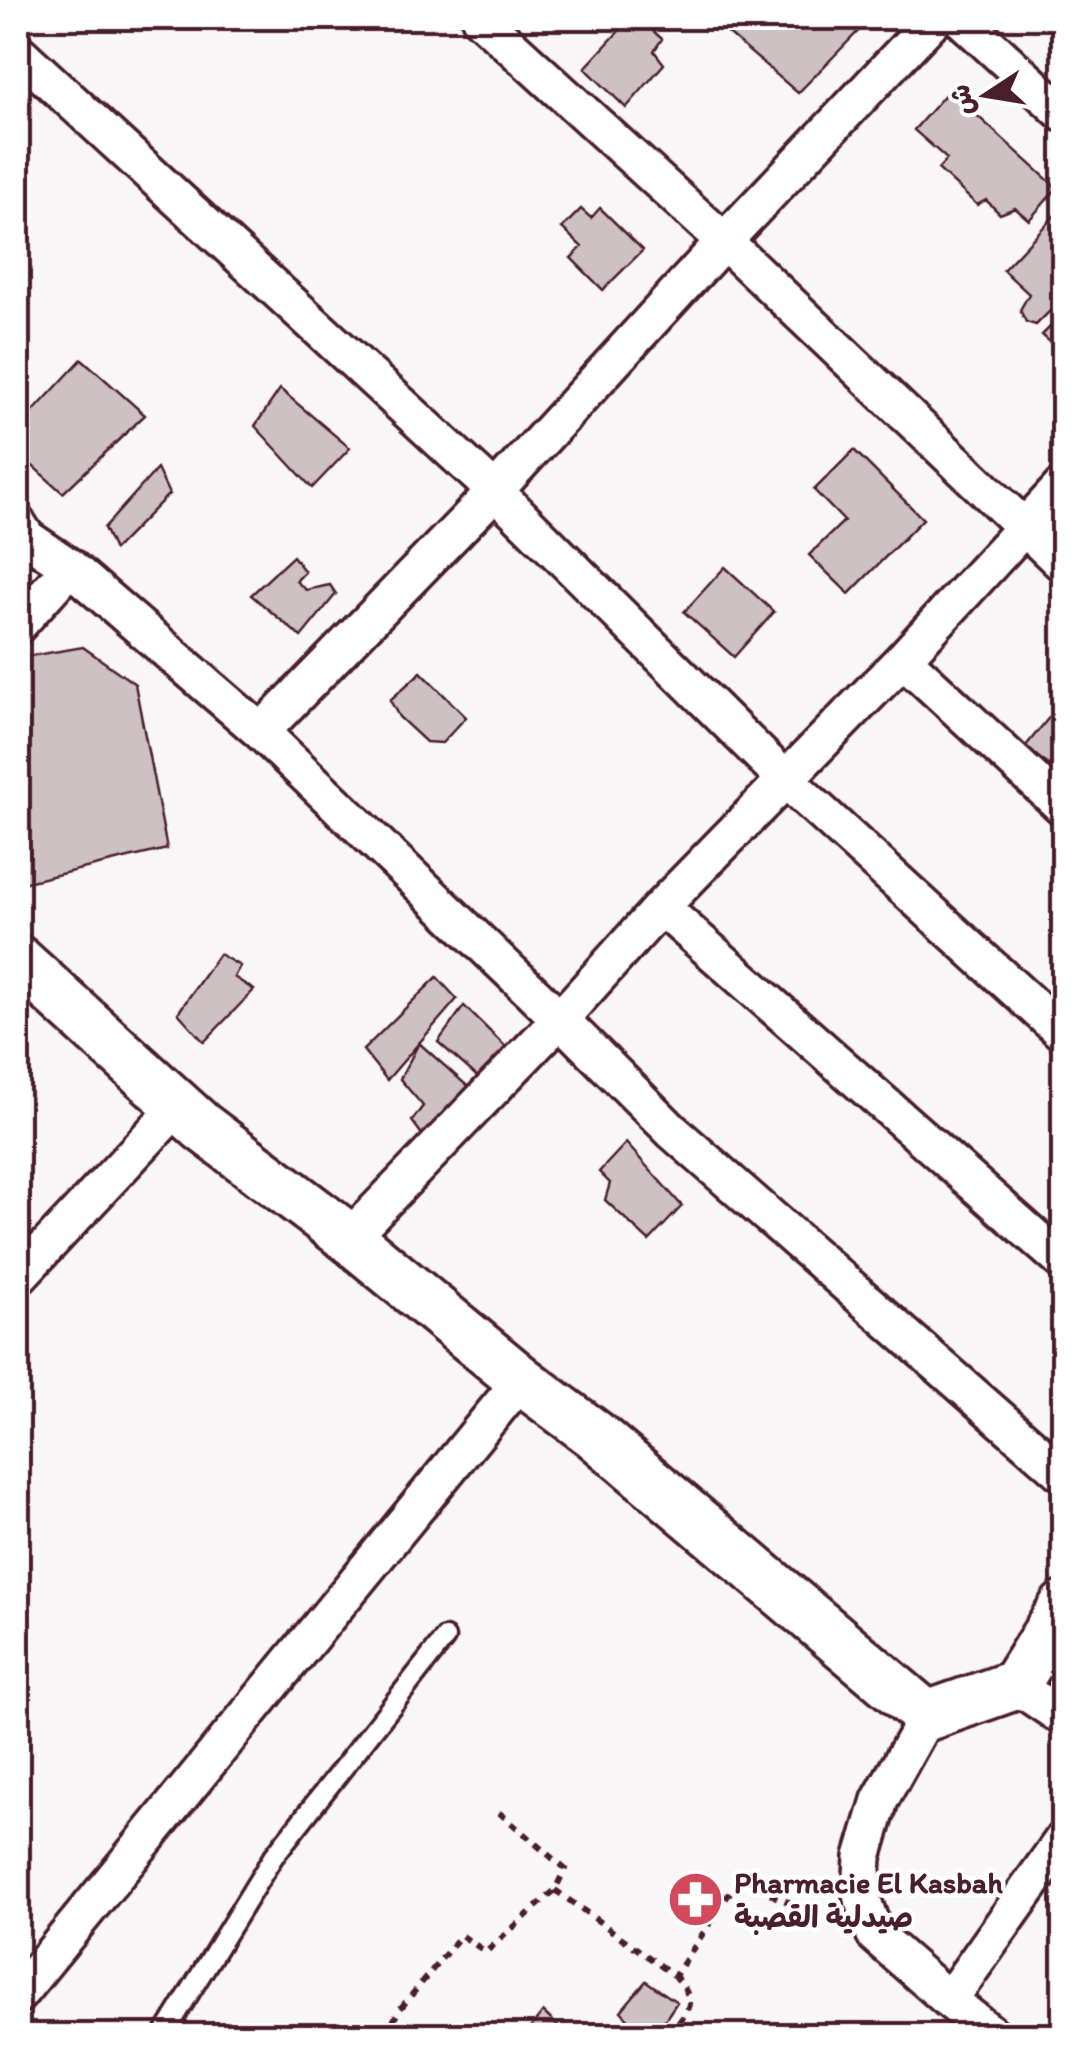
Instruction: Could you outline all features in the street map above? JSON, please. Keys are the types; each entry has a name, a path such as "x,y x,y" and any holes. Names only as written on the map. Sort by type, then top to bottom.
{"main road":[{"path":"18,960 202,1127 594,1434 927,1716 1015,1685 1064,1606"}],"street":[{"path":"480,18 724,241 1064,565"},
{"path":"261,732 494,491 935,18"},
{"path":"960,18 1064,114"},
{"path":"18,52 494,491 786,780 1064,1034"},
{"path":"348,1238 560,1019 661,907 903,659 1064,484"},
{"path":"18,524 28,538 70,568 261,732 672,1130 1064,1475"},
{"path":"18,625 70,568"},
{"path":"903,659 1064,808"},
{"path":"661,907 1064,1263"},
{"path":"18,1276 179,1105"},
{"path":"18,1996 521,1380"},
{"path":"1015,1685 1064,1718"},
{"path":"927,1716 880,1800 863,1857 861,1895 875,1936 994,2036"},
{"path":"949,2000 1064,1838"}],"lane":[{"path":"163,2036 272,1857 445,1638"}],"path":[{"path":"385,2036 400,2010 461,1935 486,1952 556,1890 565,1869 495,1809"},
{"path":"675,1976 742,1874 776,1897 805,1909"},
{"path":"556,1890 675,1976 689,1992 690,2006 670,2036"}],"building":[{"path":"631,18 639,18 662,39 654,51 664,64 626,108 585,68"},
{"path":"710,18 871,18 798,93"},
{"path":"949,90 1057,188 1029,220 1015,208 1000,214 986,200 977,205 938,169 947,159 914,130"},
{"path":"600,208 643,250 603,290 571,258 582,247 562,228 581,209 591,218"},
{"path":"1057,213 1064,220 1064,297 1036,325 1026,322 1020,310 1029,294 1003,270"},
{"path":"1064,313 1064,355 1042,335"},
{"path":"82,359 145,415 63,493 18,453 18,428"},
{"path":"280,389 350,448 312,488 255,426"},
{"path":"854,450 923,519 849,594 809,555 844,521 814,490"},
{"path":"157,469 169,494 114,550 104,528"},
{"path":"293,556 305,572 296,581 306,590 330,585 336,594 301,637 251,595"},
{"path":"725,567 774,612 734,657 684,612"},
{"path":"83,647 135,684 167,849 18,884 18,658"},
{"path":"421,672 466,717 442,743 426,742 399,717 390,700"},
{"path":"1051,715 1064,725 1064,768 1059,773 1025,747"},
{"path":"219,954 240,966 234,977 254,990 204,1042 178,1013"},
{"path":"437,977 457,999 387,1080 363,1050"},
{"path":"464,1006 511,1052 481,1080 438,1042"},
{"path":"419,1043 474,1092 426,1140 412,1121 423,1106 400,1079"},
{"path":"626,1143 682,1206 649,1241 605,1200 610,1183 599,1172"},
{"path":"646,1981 677,2002 654,2036 644,2036 621,2011"},
{"path":"543,2012 561,2029 566,2036 524,2036"}],"place":[{"name":"Pharmacie El Kasbah صيدلية القصبة","path":"695,1899"}]}
